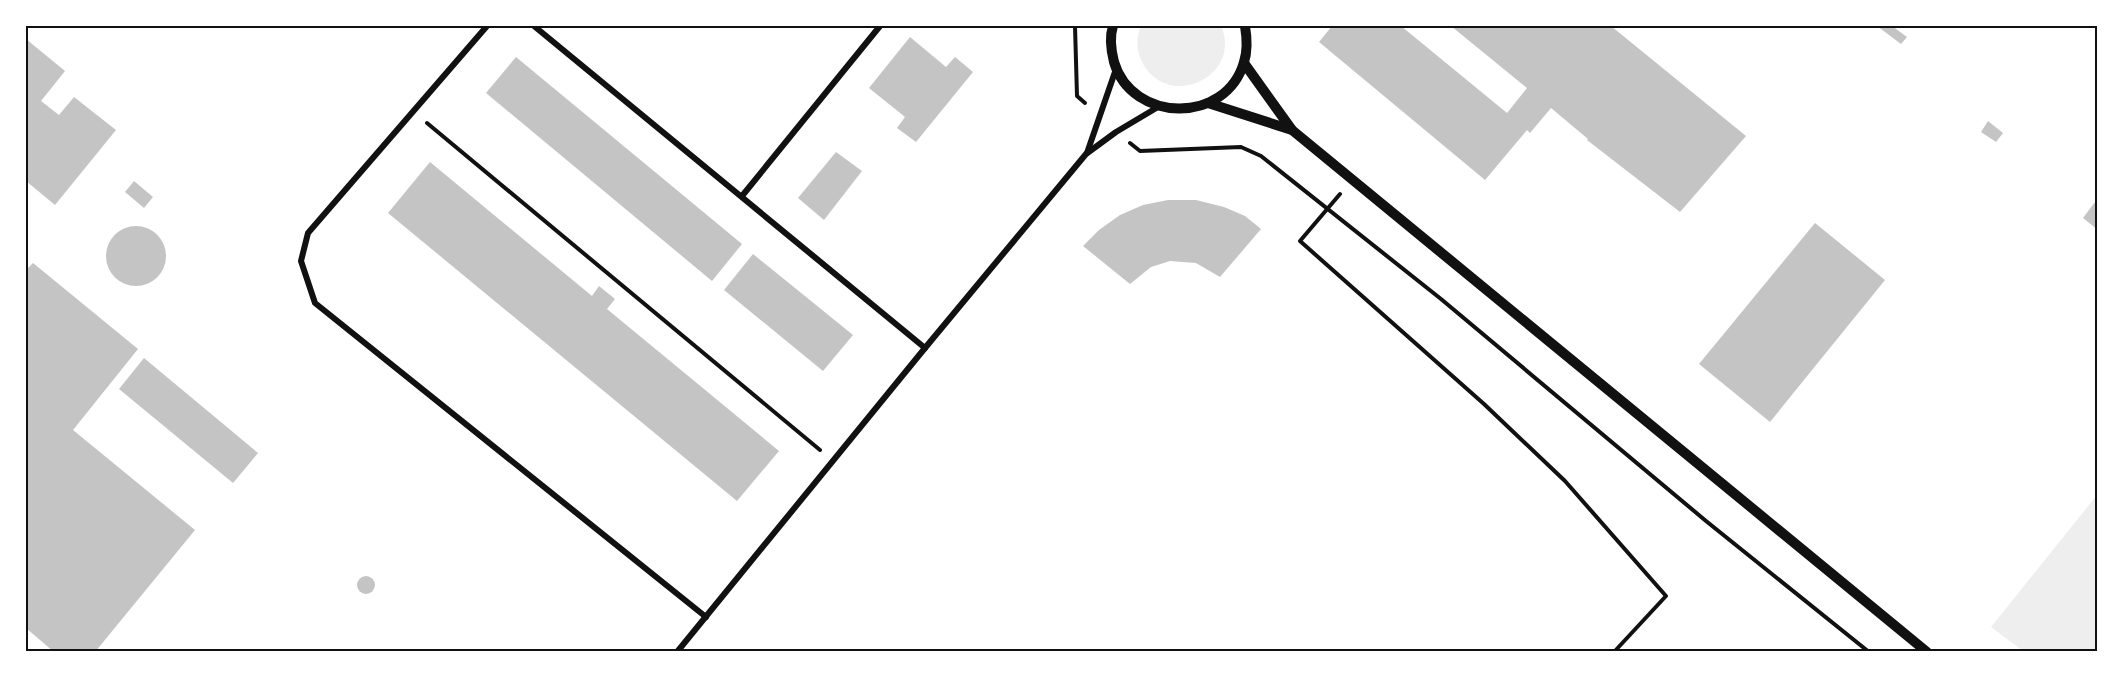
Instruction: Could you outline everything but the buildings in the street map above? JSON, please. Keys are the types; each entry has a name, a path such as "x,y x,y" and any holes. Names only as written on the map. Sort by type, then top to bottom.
{"street":[{"path":"487,26 308,233 301,261 315,303 706,617"},
{"path":"534,26 925,348"},
{"path":"741,196 880,26"},
{"path":"1113,26 1110,33 1111,51 1116,69 1126,85 1141,98 1158,107 1175,110 1208,104 1224,93 1236,80 1244,63 1247,43 1245,26"},
{"path":"1244,63 1292,130 1927,651"},
{"path":"1086,154 1116,69"},
{"path":"1208,104 1292,130"},
{"path":"677,651 1086,154 1116,132 1158,107"}],"path":[{"path":"1075,26 1077,96 1100,117"},
{"path":"413,111 833,461"},
{"path":"1116,132 1140,151 1241,147 1261,156 1441,299 1706,521 1869,651"},
{"path":"1352,180 1300,241 1484,404 1564,481 1666,596 1614,651"}],"shaded area":[{"path":"1141,26 1221,26 1225,44 1222,60 1213,73 1200,82 1184,86 1168,84 1154,77 1142,62 1137,44"},
{"path":"2097,495 2097,651 2023,651 1991,627"}]}
